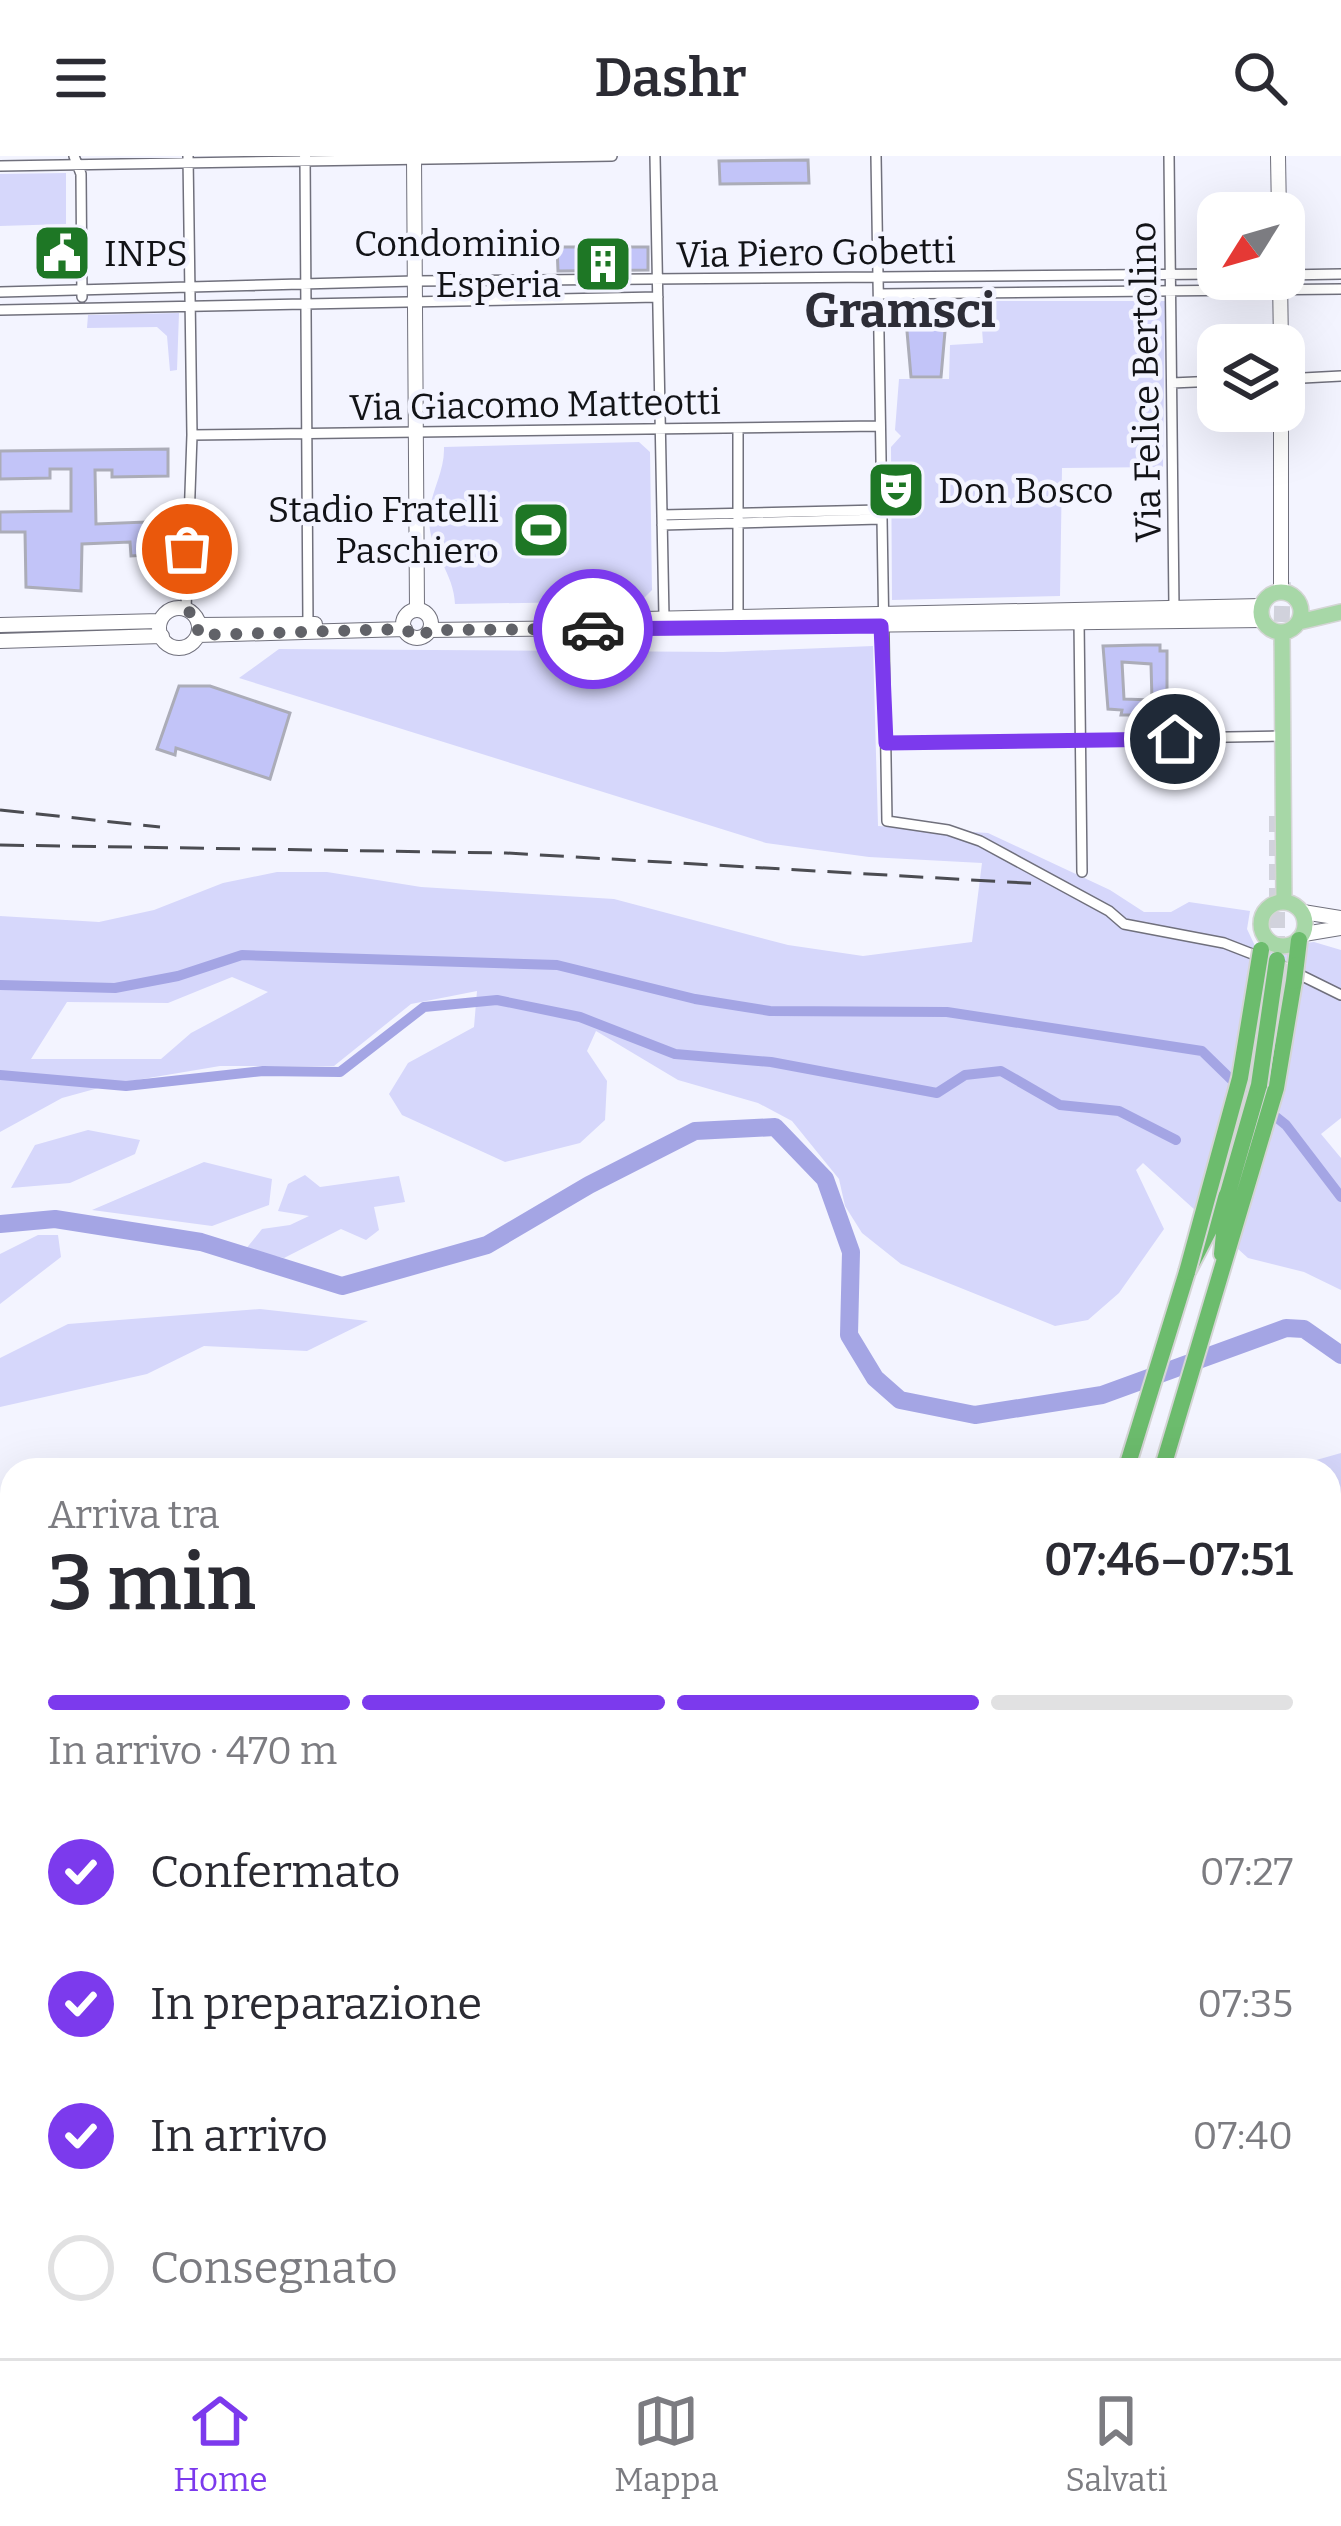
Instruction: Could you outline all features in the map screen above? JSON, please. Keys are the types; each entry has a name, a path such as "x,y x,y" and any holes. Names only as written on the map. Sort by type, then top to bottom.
{"highway":[{"path":"1130,1458 1275,953 1301,937"},
{"path":"1216,1295 1228,1193 1264,1060 1275,953"},
{"path":"1166,1458 1276,1088 1275,953"},
{"path":"1186,1272 1228,1193"}],"main road":[{"path":"1278,156 1279,192"},
{"path":"414,157 417,610 430,626"},
{"path":"1281,432 1281,592"},
{"path":"1262,613 1267,598 1281,592"},
{"path":"1281,592 1338,612"},
{"path":"1299,602 1299,622"},
{"path":"430,626 880,620 1174,608 1262,613 1282,632 1284,902"},
{"path":"161,629 171,610 186,609 198,630"},
{"path":"198,630 404,625 417,610"},
{"path":"1282,632 1299,622 1338,612"},
{"path":"0,625 161,629 178,647 198,630 308,625 404,625 415,638 430,626 664,619 1078,621 1262,613"},
{"path":"0,640 161,629"},
{"path":"1284,902 1303,912 1341,918"},
{"path":"1284,902 1265,911 1261,924 1275,953 1301,937 1341,928"},
{"path":"1301,937 1303,912"}],"street":[{"path":"0,166 77,160 612,156"},
{"path":"655,156 664,619"},
{"path":"876,156 880,620 887,821 948,830 980,841 1109,911 1124,924 1224,943 1311,977 1341,995"},
{"name":"Via Felice Bertolino","path":"1169,156 1174,608"},
{"path":"305,159 308,625"},
{"path":"77,160 82,308"},
{"path":"186,609 192,435 189,160"},
{"name":"Via Piero Gobetti","path":"0,292 415,280 1197,273"},
{"name":"Via Piero Gobetti","path":"1305,278 1341,274"},
{"name":"Via Piero Gobetti","path":"1305,284 1341,289"},
{"name":"Via Piero Gobetti","path":"879,294 1197,289"},
{"name":"Via Piero Gobetti","path":"0,310 658,297"},
{"path":"1305,378 1341,376"},
{"path":"1172,382 1197,381"},
{"name":"Via Giacomo Matteotti","path":"192,435 880,426"},
{"path":"738,429 738,618"},
{"path":"662,520 880,514"},
{"path":"1078,621 1082,872"},
{"path":"886,743 1284,736"}],"shaded area":[{"path":"66,173 66,224 0,226 0,174"},
{"path":"980,301 1165,301 1163,467 1062,468 1060,596 892,600 891,447 901,436 895,430 899,379 949,379 950,345 983,343"},
{"path":"179,313 177,370 170,371 167,336 157,327 87,328 88,315"},
{"name":"Stadio Fratelli Paschiero","path":"639,442 650,452 652,590 641,601 455,604 429,522 444,447"},
{"path":"873,646 878,826 988,833 1110,890 1144,912 1171,912 1189,902 1250,911 1247,929 1256,948 1314,942 1341,950 1341,1118 1321,1134 1341,1158 1341,1290 1304,1272 1248,1258 1143,1163 1136,1170 1164,1229 1119,1293 1088,1320 1055,1326 901,1264 862,1233 845,1206 839,1179 792,1121 758,1103 678,1080 596,1031 587,1051 607,1081 605,1120 580,1143 505,1162 402,1115 389,1094 408,1063 474,1027 477,991 411,1004 334,1066 220,1066 113,1084 62,1098 0,1132 0,916 99,922 154,910 223,883 277,872 327,872 421,887 614,899 788,945 863,956 972,942 982,863 869,857 766,843 239,678 279,649 723,652","holes":["232,977 268,992 191,1033 161,1059 31,1059 67,1002 168,1003"]},
{"path":"88,1130 140,1140 135,1154 70,1183 11,1188 35,1145"},
{"path":"204,1162 272,1179 269,1205 212,1226 92,1210"},
{"path":"305,1175 320,1187 399,1176 405,1202 374,1207 379,1230 366,1240 341,1229 284,1258 245,1250 262,1229 290,1225 309,1216 278,1211 288,1184"},
{"path":"38,1235 58,1235 61,1257 0,1304 0,1254"},
{"path":"260,1309 368,1321 307,1351 204,1346 147,1374 0,1407 0,1358 68,1324"}],"building":[{"path":"808,160 809,183 720,184 719,161"},
{"name":"Condominio Esperia","path":"557,247 648,247 648,270 558,271"},
{"path":"906,320 946,320 941,377 911,377"},
{"path":"168,449 168,476 112,477 112,470 95,470 96,524 146,522 147,555 131,556 130,542 82,544 81,591 26,587 25,532 0,532 0,512 71,511 71,469 50,469 50,478 0,479 0,451"},
{"path":"1160,645 1160,651 1167,651 1167,715 1121,715 1122,710 1108,709 1103,646","holes":["1122,662 1151,664 1152,700 1124,699"]},
{"path":"179,686 210,686 290,713 270,779 176,748 175,755 157,749"}],"waterway":[{"path":"0,985 115,988 178,976 242,955 557,965 695,999 770,1011 947,1012 1202,1051 1242,1090"},
{"path":"0,1075 126,1086 263,1071 340,1072 424,1007 497,1000 580,1017 675,1054 771,1062 937,1093 965,1075 1001,1071 1060,1105 1119,1111 1176,1140"},
{"path":"1266,1109 1286,1125 1341,1197"},
{"path":"0,1224 55,1219 201,1242 342,1286 487,1245 695,1131 775,1127 825,1179 851,1252 849,1335 875,1378 900,1400 975,1415 1102,1395 1286,1328 1304,1329 1341,1355"}],"tunnel":[{"path":"1281,646 1283,576"},
{"path":"1277,816 1277,960"}],"railway":[{"path":"0,810 160,827"},
{"path":"0,845 506,853 1042,884"}],"way so far":[{"path":"187,549 186,609 198,620 198,635 404,629 419,638 430,630 593,629"}],"place":[{"name":"INPS","path":"62,253"},
{"name":"Condominio Esperia","path":"603,264"},
{"name":"Don Bosco","path":"896,490"},
{"name":"Stadio Fratelli Paschiero","path":"541,530"}],"district":[{"name":"Gramsci","path":"900,310"}],"route":[{"path":"593,629 881,626 886,743 1175,739"}]}
